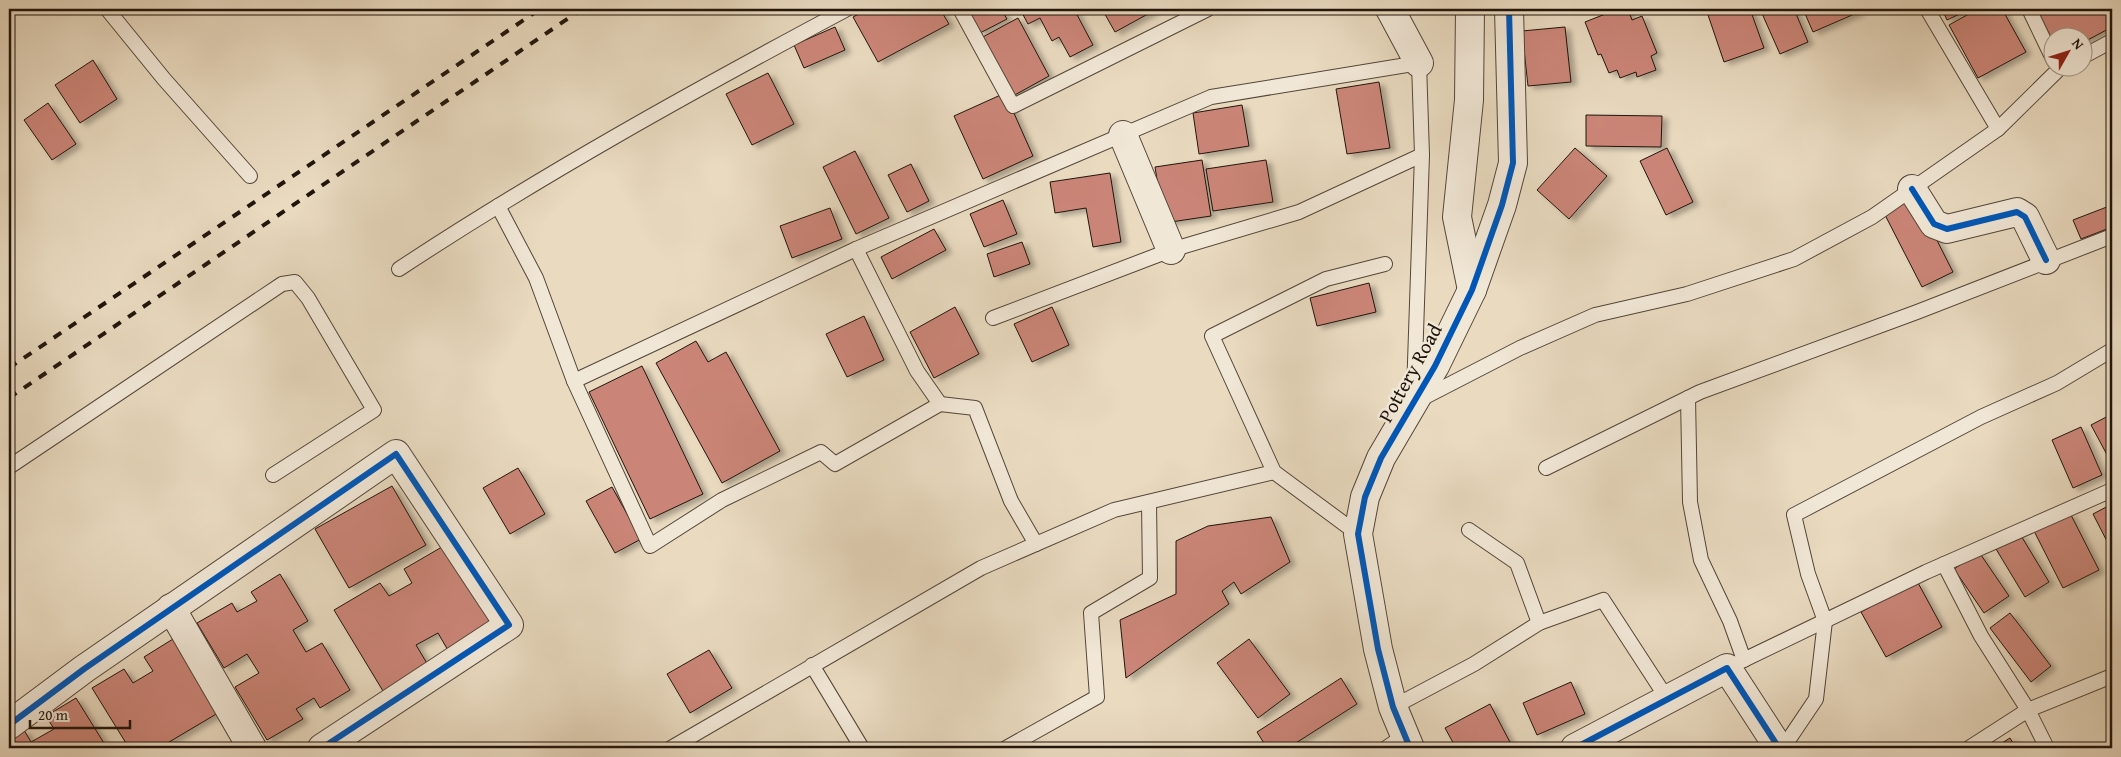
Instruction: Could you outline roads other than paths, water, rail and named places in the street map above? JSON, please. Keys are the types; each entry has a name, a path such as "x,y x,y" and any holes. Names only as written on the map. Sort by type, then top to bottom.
{"street":[{"path":"1390,9 1420,63"},
{"path":"1470,9 1469,100 1457,216 1472,290"},
{"name":"Pottery Road","path":"1400,744 1378,648 1358,534 1365,497 1378,466 1435,366 1472,290 1502,205 1513,163 1509,9"},
{"path":"1123,135 1171,250"},
{"path":"1912,189 1934,224 1947,230 2017,212 2025,217 2046,260"},
{"path":"9,725 171,608 396,454 508,625 322,748"},
{"path":"171,608 252,748"},
{"path":"1575,748 1735,664 1779,748"}],"lane":[{"path":"107,9 164,78 250,176"},
{"path":"399,268 498,206 743,65 848,9"},
{"path":"960,9 1013,106 1208,9"},
{"path":"1927,9 1998,129"},
{"path":"2029,9 2044,40"},
{"path":"2094,51 2112,41"},
{"path":"574,380 856,249 1212,97 1420,63 1422,155 1414,403 1520,348 1595,316 1687,294 1794,259 1872,217 1998,129 2047,78"},
{"path":"993,318 1171,250 1298,212 1422,155"},
{"path":"498,206 536,278 574,380 650,546 722,500 820,452 835,464 940,404 974,408 1011,501 1036,544"},
{"path":"1546,468 1688,398 2112,236"},
{"path":"856,249 916,371 940,404"},
{"path":"1358,534 1274,472 1212,336 1326,279 1385,264"},
{"path":"9,467 282,284 295,282 308,298 374,410 274,474"},
{"path":"1784,748 1816,699 1824,621 1808,574 1794,515 1981,417 2057,383 2112,350"},
{"path":"1688,398 1690,502 1701,560 1730,621 1735,664 1944,564 2112,490"},
{"path":"670,748 694,742 812,665 981,568 1114,510 1274,472"},
{"path":"1006,748 1096,697 1092,613 1150,578 1149,502"},
{"path":"1469,530 1517,563 1540,623"},
{"path":"1944,564 1981,636 2028,710 2048,748"},
{"path":"1393,707 1474,664 1540,623 1603,600 1668,700"},
{"path":"812,665 862,748"},
{"path":"1969,748 2028,710 2112,676"}],"railway":[{"path":"9,368 540,9"},
{"path":"9,398 582,9"}]}
